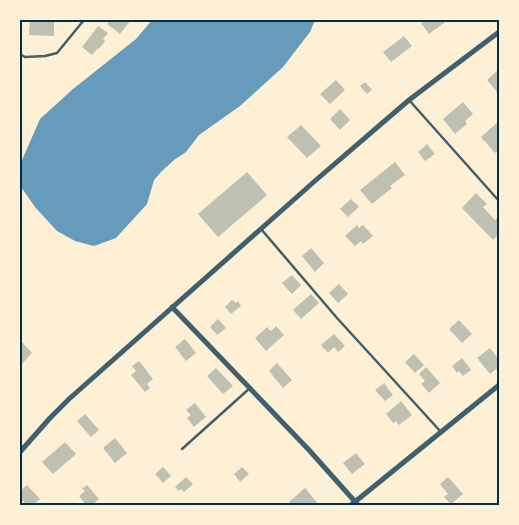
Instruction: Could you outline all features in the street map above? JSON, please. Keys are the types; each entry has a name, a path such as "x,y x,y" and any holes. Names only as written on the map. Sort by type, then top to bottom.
{"street":[{"path":"20,452 69,399 172,307 409,100 499,32"},
{"path":"172,307 309,450 354,504 499,385"}],"lane":[{"path":"20,54 25,57 57,53 84,20"},
{"path":"409,100 499,201"},
{"path":"261,229 337,318 441,432"},
{"path":"182,449 250,388"}],"water":[{"path":"152,20 315,20 310,32 283,67 240,106 199,135 186,152 162,171 154,180 147,204 116,238 94,246 75,241 57,231 35,207 21,187 20,169 22,160 40,119 73,89 136,39"}],"building":[{"path":"30,20 54,20 54,36 29,35"},
{"path":"110,20 131,20 120,34 107,24"},
{"path":"425,20 448,20 429,34 421,23"},
{"path":"98,26 108,33 103,39 105,41 92,55 82,47"},
{"path":"404,36 412,46 391,62 383,52"},
{"path":"499,69 499,90 497,92 487,80"},
{"path":"336,80 345,90 330,104 320,94"},
{"path":"365,82 372,90 367,94 360,86"},
{"path":"463,102 473,114 465,121 467,124 455,134 443,119"},
{"path":"340,109 350,120 340,130 330,119"},
{"path":"499,121 499,149 495,153 481,137"},
{"path":"301,125 321,146 307,158 287,137"},
{"path":"427,144 435,154 425,161 418,152"},
{"path":"395,162 405,175 390,186 392,188 372,204 360,190"},
{"path":"247,172 267,195 218,237 198,214"},
{"path":"476,193 487,204 483,207 495,220 499,216 499,234 493,240 462,208"},
{"path":"351,199 359,207 348,217 340,209"},
{"path":"357,225 359,228 363,225 373,236 363,244 361,241 355,246 345,236"},
{"path":"311,248 324,263 315,272 302,256"},
{"path":"292,275 301,285 292,294 282,283"},
{"path":"339,284 348,294 338,303 329,293"},
{"path":"311,294 319,303 301,319 293,310"},
{"path":"232,300 236,303 238,301 241,306 231,314 225,307"},
{"path":"218,319 226,328 217,335 210,327"},
{"path":"459,320 472,334 462,343 449,329"},
{"path":"276,326 284,335 266,351 255,338 267,327 271,331"},
{"path":"334,334 345,346 338,352 334,347 328,353 321,345"},
{"path":"185,339 196,353 186,361 175,347"},
{"path":"20,340 32,353 20,366"},
{"path":"490,348 499,360 499,367 490,374 477,358"},
{"path":"414,354 424,365 415,373 405,362"},
{"path":"462,358 471,370 463,376 459,371 457,373 452,366"},
{"path":"139,361 153,379 147,384 150,388 145,392 131,375 136,371 132,366"},
{"path":"277,363 292,380 283,388 269,371"},
{"path":"426,367 440,383 429,393 421,384 425,381 419,374"},
{"path":"216,368 233,386 223,394 207,376"},
{"path":"384,383 393,395 385,401 375,390"},
{"path":"401,401 412,415 399,425 396,421 393,423 386,414"},
{"path":"195,403 206,417 194,427 187,418 191,415 186,410"},
{"path":"85,414 99,430 91,437 77,421"},
{"path":"115,438 127,453 115,463 103,448"},
{"path":"65,442 76,454 53,474 42,462"},
{"path":"356,453 365,464 352,474 343,463"},
{"path":"163,467 171,476 163,483 155,474"},
{"path":"242,467 249,474 240,482 234,474"},
{"path":"186,477 193,484 184,492 181,489 179,491 175,487"},
{"path":"448,477 463,494 451,504 444,497 448,494 440,484"},
{"path":"27,485 40,499 33,505 27,505 20,498 20,491"},
{"path":"87,485 99,499 92,505 86,505 79,496 85,491 82,489"},
{"path":"305,488 319,505 291,505 289,502"}]}
